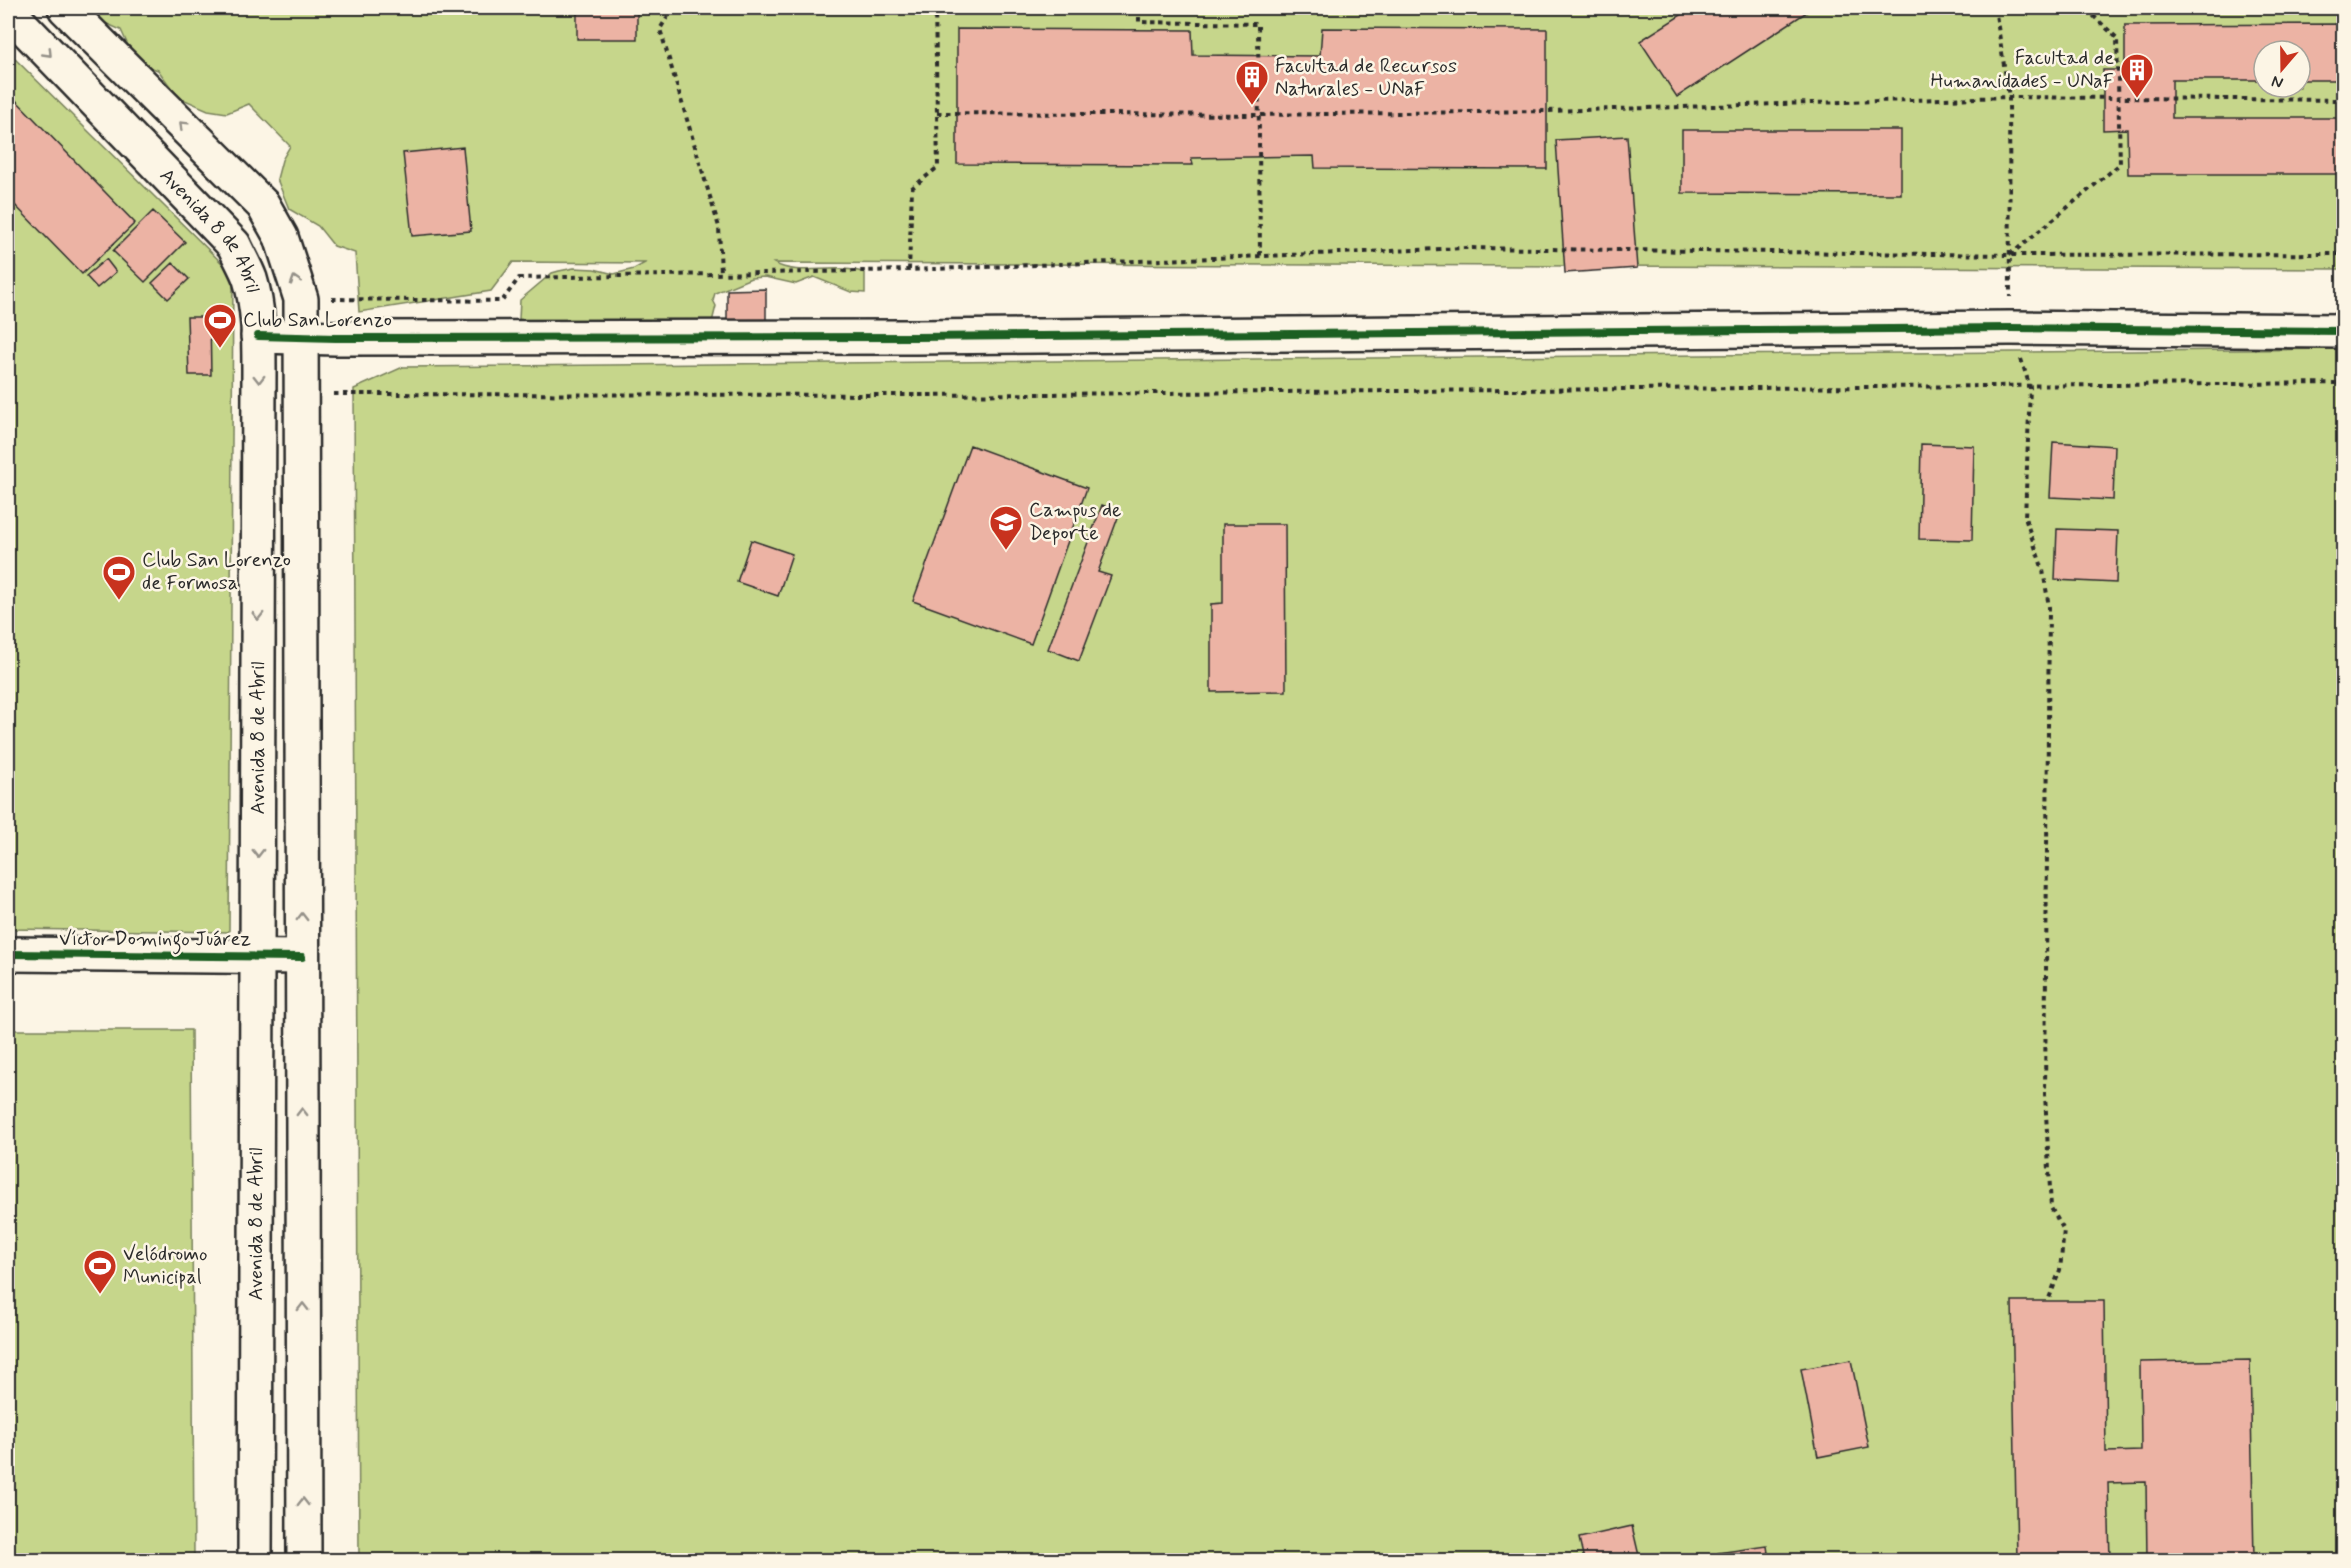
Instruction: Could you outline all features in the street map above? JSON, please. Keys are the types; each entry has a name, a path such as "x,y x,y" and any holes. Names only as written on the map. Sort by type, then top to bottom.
{"main road":[{"path":"65,8 264,205 281,237 301,299 304,1560"},
{"name":"Avenida 8 de Abril","path":"8,11 234,245 250,279 258,336 255,1560"},
{"path":"258,336 916,337 2010,328 2343,331"},
{"name":"Víctor Domingo Juárez","path":"8,954 302,957"}],"path":[{"path":"673,8 660,30 719,227 721,274"},
{"path":"909,270 912,188 938,167 935,8"},
{"path":"1139,8 1139,22 1258,24 1260,256"},
{"path":"1995,8 2009,97 2010,328 2031,387 2025,518 2043,570 2049,608 2045,1094 2051,1208 2064,1230 2060,1270 2048,1301"},
{"path":"2010,255 2120,164 2117,38 2085,8"},
{"path":"937,113 1260,115 1549,111 2009,97 2343,100"},
{"path":"301,299 502,301 519,278 909,270 1466,248 2010,255 2343,254"},
{"path":"301,393 933,395 2343,383"}],"green space":[{"path":"86,8 2343,8 2343,269 774,263 795,269 842,269 865,273 865,293 851,292 814,277 796,284 765,277 751,278 715,293 713,300 716,306 711,326 523,325 519,319 520,300 552,273 574,268 594,269 614,274 634,269 645,263 513,262 491,291 359,312 355,253 334,246 318,226 289,209 277,179 282,160 290,146 249,104 227,113 208,110 178,97 158,70 140,64 132,54 121,30 103,22"},
{"name":"Club San Lorenzo de Formosa","path":"8,52 233,274 229,932 8,929"},
{"path":"2343,349 2343,1560 359,1560 354,389 403,367"},
{"name":"Velódromo Municipal","path":"8,1030 191,1030 194,1560 8,1560"}],"building":[{"path":"577,8 637,8 637,39 577,39"},
{"path":"1692,8 1813,8 1677,97 1640,41"},
{"name":"Facultad de Humanidades - UNaF","path":"2344,24 2344,80 2312,80 2312,39 2252,39 2252,80 2172,80 2172,118 2344,118 2344,174 2128,174 2127,129 2103,130 2103,70 2125,70 2125,25"},
{"name":"Facultad de Recursos Naturales - UNaF","path":"1322,28 1547,29 1547,169 1315,168 1314,156 1191,158 1193,165 957,164 957,29 1192,30 1193,55 1320,56"},
{"path":"8,92 135,223 82,274 8,198"},
{"path":"1682,130 1901,130 1901,194 1682,193"},
{"path":"1627,136 1637,268 1565,273 1556,140"},
{"path":"463,147 471,231 412,236 403,153"},
{"path":"153,211 185,242 145,282 113,251"},
{"path":"106,259 116,272 97,288 86,276"},
{"path":"173,263 189,279 168,299 152,283"},
{"path":"766,289 766,329 727,330 727,290"},
{"path":"187,317 210,317 211,375 189,375"},
{"path":"2053,442 2115,446 2113,500 2050,497"},
{"path":"1921,444 1974,446 1972,540 1919,539"},
{"path":"970,445 1087,488 1031,644 913,601"},
{"path":"1102,505 1120,512 1098,572 1111,576 1079,661 1048,649"},
{"path":"1223,524 1285,524 1286,691 1211,692 1211,604 1223,603"},
{"path":"2057,529 2118,531 2116,583 2055,580"},
{"path":"751,540 792,554 778,596 737,582"},
{"path":"2012,1301 2104,1301 2106,1452 2141,1451 2140,1362 2250,1360 2254,1560 2147,1560 2146,1482 2108,1483 2110,1560 2017,1560"},
{"path":"1851,1360 1869,1447 1818,1457 1801,1369"},
{"path":"1632,1526 1640,1560 1584,1560 1579,1538"},
{"path":"1767,1546 1769,1560 1719,1560 1718,1553"}],"cycle path":[{"path":"258,336 336,338 916,337 2010,328 2344,331"},
{"path":"8,954 302,957"}],"place":[{"name":"Facultad de Humanidades - UNaF","path":"2137,99"},
{"name":"Facultad de Recursos Naturales - UNaF","path":"1252,106"},
{"name":"Club San Lorenzo","path":"220,349"},
{"name":"Campus de Deporte","path":"1006,551"},
{"name":"Club San Lorenzo de Formosa","path":"119,601"},
{"name":"Velódromo Municipal","path":"100,1295"}]}
